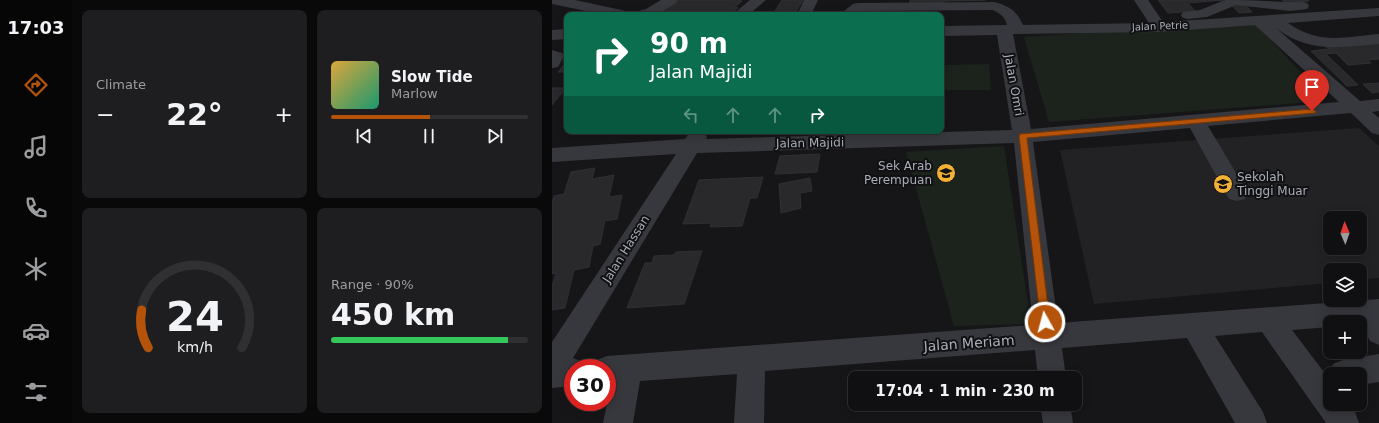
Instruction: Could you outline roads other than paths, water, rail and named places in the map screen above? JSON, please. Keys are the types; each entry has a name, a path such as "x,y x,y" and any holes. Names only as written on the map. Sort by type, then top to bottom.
{"street":[{"path":"555,0 581,2 603,12"},
{"path":"652,12 671,0"},
{"path":"743,12 759,0"},
{"path":"805,12 811,0"},
{"path":"1142,0 1156,22 1202,14 1235,2 1290,7 1330,3 1376,39"},
{"name":"Jalan Omri","path":"850,12 858,7 994,6 1001,8 1014,19 1010,30 1051,371"},
{"name":"Jalan Petrie","path":"944,31 1010,30 1156,22 1259,21 1346,16 1379,12"},
{"path":"1276,20 1284,28 1299,36 1322,44 1376,39"},
{"path":"1259,21 1379,128"},
{"path":"552,35 564,34"},
{"path":"552,56 556,56 552,62"},
{"name":"Jalan Majidi","path":"552,155 696,138 1023,136 1379,105"},
{"path":"1195,121 1237,193"},
{"name":"Jalan Hassan","path":"552,368 696,138"},
{"name":"Jalan Meriam","path":"617,369 1047,338 1269,320 1375,319"},
{"path":"1269,320 1321,378"},
{"path":"1194,326 1252,423"},
{"path":"749,423 752,359"},
{"path":"1367,370 1379,368"},
{"path":"617,369 618,423"},
{"path":"552,374 564,373"},
{"path":"1056,411 1058,423"},
{"path":"1335,411 1344,423"}],"place":[{"name":"Sek Arab Perempuan","path":"946,173"},
{"name":"Sekolah Tinggi Muar","path":"1223,184"}]}
